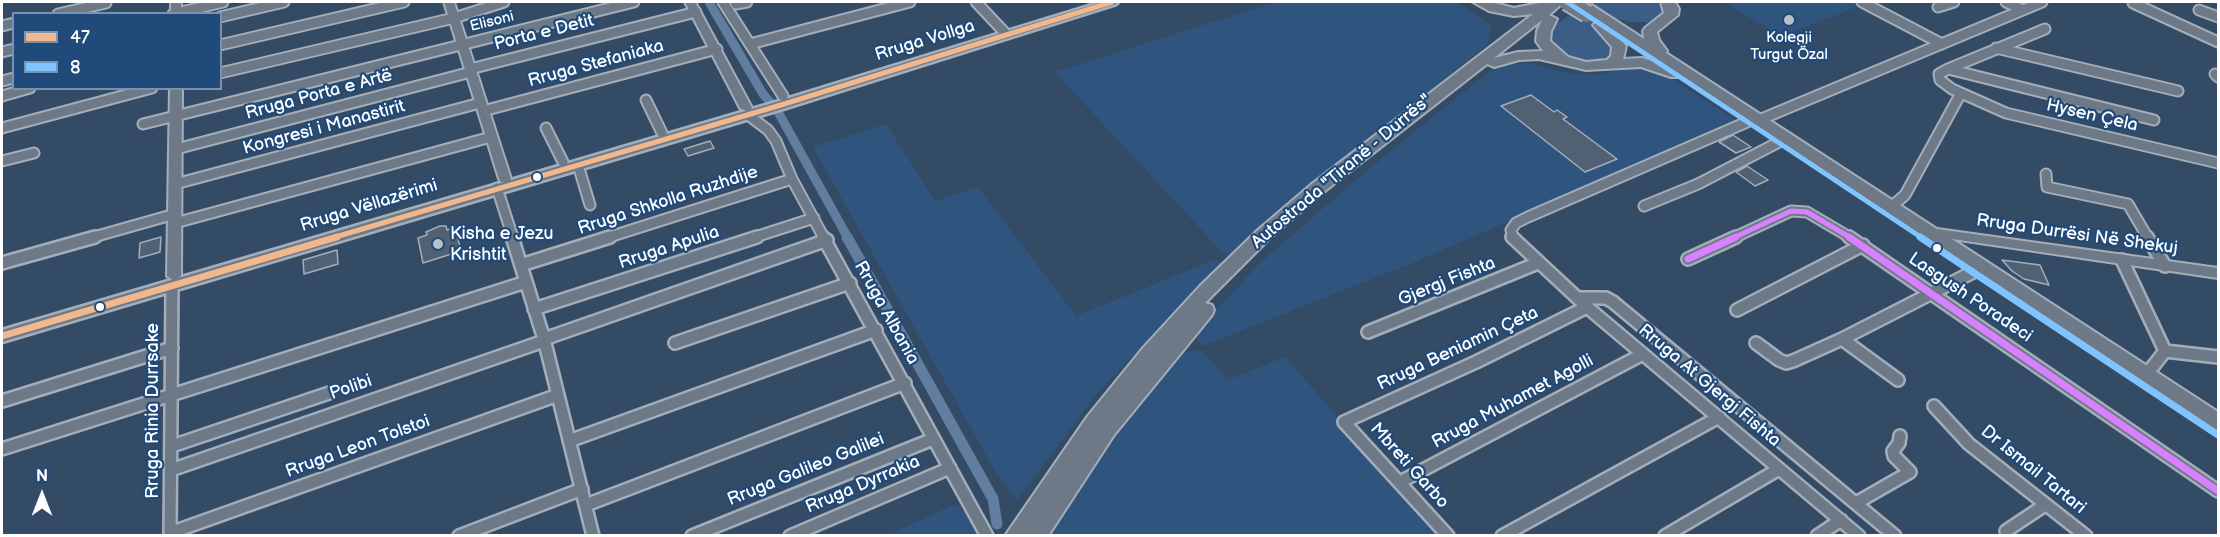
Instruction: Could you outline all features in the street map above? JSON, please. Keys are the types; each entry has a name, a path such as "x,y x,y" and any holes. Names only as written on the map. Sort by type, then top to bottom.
{"highway":[{"path":"1480,2 1498,9 1518,12 1555,2"},
{"path":"1480,2 1502,23 1493,57 1527,55 1564,60 1586,66 1646,63 1665,69 1688,81"},
{"name":"Autostrada \"Tiranë - Durrës\"","path":"1038,535 1127,403 1224,289 1332,189 1493,57 1555,2"},
{"path":"1567,2 1668,59 1779,142 2218,435"},
{"name":"Autostrada \"Tiranë - Durrës\"","path":"1016,536 1094,423 1150,353 1206,291 1264,234 1318,187 1493,57 1573,2"},
{"path":"1578,2 1595,17 1620,48 1612,64"},
{"path":"1668,2 1672,9 1671,15 1658,23 1650,32 1650,36 1655,46 1668,59"},
{"path":"1595,17 1631,25 1658,23"},
{"path":"1595,17 1688,81 1930,232 2218,422"},
{"path":"1550,19 1543,33 1544,43 1564,60"}],"main road":[{"name":"Rruga Vollga","path":"1003,32 1088,2"},
{"name":"Rruga Vollga","path":"750,110 1003,32 1112,2"},
{"name":"Rruga Vëllazërimi","path":"501,184 563,162 750,110"},
{"name":"Rruga Vëllazërimi","path":"2,336 173,281 501,184 578,165 750,110"},
{"name":"Rruga Vëllazërimi","path":"2,327 173,281"}],"street":[{"path":"179,12 223,2"},
{"path":"222,17 284,2"},
{"path":"222,45 404,2"},
{"path":"449,2 491,137 520,265 544,340 593,536"},
{"path":"222,73 454,18 504,2"},
{"name":"Elisoni","path":"462,44 634,2"},
{"path":"690,2 750,110"},
{"path":"723,2 750,44 781,100"},
{"path":"736,4 747,2"},
{"path":"750,44 910,2"},
{"path":"976,2 1003,32"},
{"path":"1862,2 1942,44"},
{"path":"1938,7 1954,2"},
{"path":"2006,2 2023,10"},
{"path":"1753,121 2042,2"},
{"path":"67,12 106,3"},
{"path":"2133,3 2218,42"},
{"path":"2199,10 2218,17"},
{"name":"Porta e Detit","path":"470,70 696,12"},
{"path":"1948,69 2045,29"},
{"name":"Rruga Porta e Artë","path":"143,124 462,44"},
{"path":"1995,48 2178,91"},
{"name":"Rruga Stefaniaka","path":"482,107 717,49"},
{"path":"1948,69 2154,120"},
{"name":"Hysen Çela","path":"1948,69 1940,74 1940,80 1987,106 2017,116 2218,163"},
{"name":"Rruga Porta e Artë","path":"176,149 470,70"},
{"path":"2,96 23,90"},
{"path":"2,128 144,90"},
{"path":"173,281 176,90"},
{"path":"1891,207 1905,195 1961,93"},
{"path":"646,100 662,133"},
{"name":"Kongresi i Manastirit","path":"176,184 482,107"},
{"name":"Rruga Albania","path":"750,110 776,141 792,179 905,382 987,536"},
{"name":"Rruga At Gjergj Fishta","path":"1753,121 1516,223 1512,230 1513,239 1643,354 1859,536"},
{"path":"546,128 563,162"},
{"path":"2,263 491,137"},
{"path":"1644,206 1698,184 1779,142"},
{"path":"2,161 34,153"},
{"path":"578,165 590,205"},
{"path":"2046,174 2047,187 2128,204 2165,266"},
{"name":"Rruga Shkolla Ruzhdije","path":"520,265 792,179"},
{"name":"Lasgush Poradeci","path":"1688,259 1791,211 1807,212 1863,245 1931,296 2218,491"},
{"name":"Rruga Apulia","path":"534,309 814,218"},
{"name":"Rruga Durrësi Në Shekuj","path":"1930,232 2218,273"},
{"name":"Polibi","path":"171,470 827,240"},
{"path":"1737,310 1863,245"},
{"path":"2122,260 2164,351"},
{"name":"Gjergj Fishta","path":"1368,332 1538,263"},
{"path":"1756,343 1786,363 1931,296 1973,272"},
{"name":"Rruga Rinia Durrsake","path":"170,534 173,281"},
{"path":"2,448 526,282"},
{"path":"675,343 850,283"},
{"path":"1584,302 1606,298 1613,302 1895,536"},
{"name":"Rruga Beniamin Çeta","path":"1344,422 1476,362 1584,302"},
{"path":"569,441 876,330"},
{"path":"1842,339 1898,380"},
{"path":"2,400 172,348"},
{"path":"2147,374 2164,351"},
{"path":"2164,351 2218,357"},
{"name":"Rruga Muhamet Agolli","path":"1400,482 1643,354"},
{"path":"586,505 905,382"},
{"path":"171,446 329,393"},
{"name":"Rruga Leon Tolstoi","path":"170,534 558,395"},
{"name":"Dr Ismail Tartari","path":"1934,406 1969,444 2086,536"},
{"path":"1502,536 1719,417"},
{"name":"Mbreti Garbo","path":"1344,422 1448,536"},
{"path":"1856,503 1910,472 1894,456 1893,451 1899,443 1900,436"},
{"name":"Rruga Galileo Galilei","path":"692,536 933,438"},
{"name":"Rruga Dyrrakia","path":"790,536 950,468"},
{"path":"1665,536 1779,469"},
{"path":"459,536 582,489"},
{"path":"2006,531 2045,505"},
{"path":"1817,536 1841,520"}],"shaded area":[{"path":"1276,2 1457,2 1491,25 1488,44 1304,192 1233,255 1222,252 1055,72"},
{"path":"1586,2 1661,2 1665,12 1654,22 1630,22 1610,17"},
{"name":"Kolegji Turgut Özal","path":"1723,2 1856,2 1862,5 1782,36"},
{"path":"1574,12 1605,29 1620,47 1607,60 1582,61 1553,48 1547,34 1551,28"},
{"path":"1525,63 1569,73 1595,75 1624,69 1661,72 1739,122 1410,264 1202,346 1194,334 1262,261 1462,93 1501,64"},
{"path":"886,124 935,201 978,187 1076,316 1214,260 1223,263 1099,391 1017,500 995,471 813,147"},
{"path":"1201,350 1228,380 1285,357 1441,535 1052,536 1049,531 1109,439 1175,354"},
{"path":"956,504 988,535 886,536"}],"building":[{"path":"1531,95 1554,112 1557,110 1567,117 1563,119 1617,159 1585,172 1501,106"},
{"path":"1733,135 1751,147 1736,153 1719,142"},
{"path":"710,141 714,148 688,156 684,149"},
{"path":"1747,166 1768,180 1755,186 1736,172"},
{"name":"Kisha e Jezu Krishtit","path":"440,226 446,226 447,230 455,227 461,251 423,263 418,238"},
{"path":"161,237 160,252 139,258 140,243"},
{"path":"337,250 338,264 304,274 303,260"},
{"path":"2002,260 2040,265 2049,285 2024,279"}],"waterway":[{"path":"709,2 763,94 777,110 848,238"},
{"path":"847,237 993,499 997,524"}],"transit line":[{"name":"47","path":"2,336 781,105 1112,2"},
{"name":"8","path":"1567,2 2218,435"},
{"path":"1688,259 1791,211 1807,212 1863,245 1931,295 2218,491"}],"place":[{"name":"Kolegji Turgut Özal","path":"1789,20"},
{"name":"Kisha e Jezu Krishtit","path":"438,244"}]}
